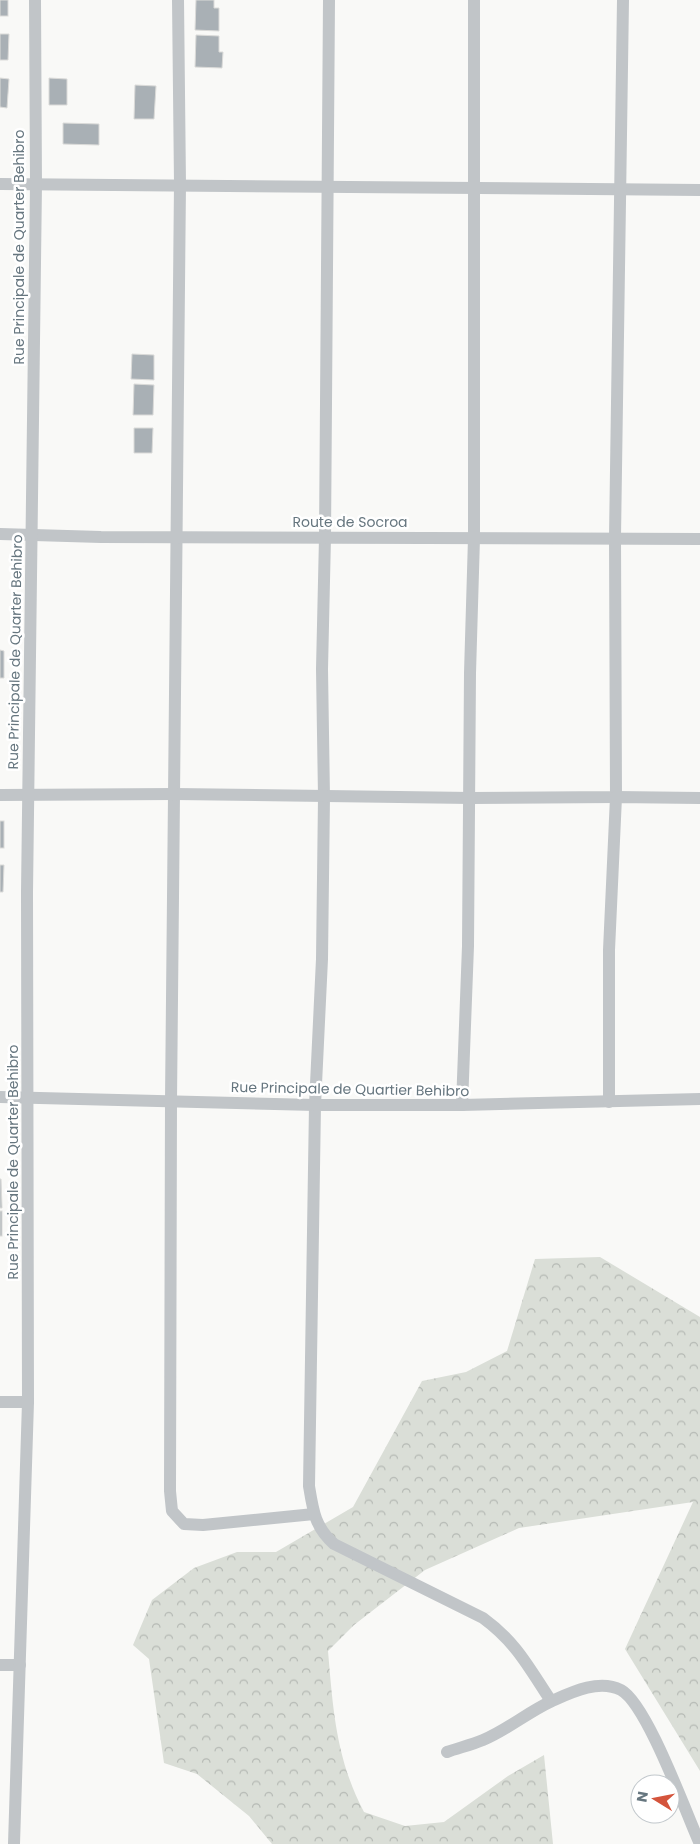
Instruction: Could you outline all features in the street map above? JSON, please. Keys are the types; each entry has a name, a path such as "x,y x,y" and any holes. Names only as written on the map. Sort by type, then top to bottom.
{"street":[{"name":"Rue Principale de Quarter Behibro","path":"14,1844 28,1402 27,796 36,184 35,0"},
{"path":"178,0 180,184 177,352 178,538 169,1419 172,1511 184,1524 203,1525 314,1514"},
{"path":"329,0 329,186 322,669 324,797 322,959 315,1105 309,1486 314,1514 322,1534 334,1544 482,1618 502,1632 516,1648 551,1701"},
{"path":"462,1105 471,798 470,673 474,538 474,0"},
{"path":"609,1102 609,950 616,796 615,537 622,189 623,0"},
{"path":"0,184 180,184 473,189 700,190"},
{"name":"Route de Socroa","path":"0,534 178,538 700,538"},
{"path":"0,795 175,794 324,797 471,798 616,796 700,798"},
{"name":"Rue Principale de Quartier Behibro","path":"0,1096 315,1105 462,1105 700,1099"},
{"path":"0,1402 28,1402"},
{"path":"0,1665 20,1665"},
{"path":"447,1752 483,1740 551,1701 586,1687 604,1686 620,1690 633,1701 659,1748 700,1844"}],"green space":[{"path":"600,1257 700,1317 700,1771 625,1649 693,1502 519,1528 425,1570 354,1625 328,1651 334,1713 347,1773 364,1812 405,1826 444,1822 508,1776 544,1755 553,1844 272,1844 249,1816 197,1774 164,1763 149,1659 133,1645 152,1600 194,1568 237,1552 276,1552 353,1507 422,1381 466,1372 507,1351 535,1259"}],"building":[{"path":"0,0 8,0 8,16 0,16"},
{"path":"196,0 214,0 214,8 219,8 219,31 195,30"},
{"path":"0,34 9,34 8,60 0,60"},
{"path":"196,35 219,36 219,52 223,52 222,68 195,67"},
{"path":"0,78 9,79 7,108 0,107"},
{"path":"49,78 67,79 67,105 49,105"},
{"path":"135,85 156,86 154,119 134,119"},
{"path":"63,123 99,124 99,145 63,144"},
{"path":"132,354 154,355 154,380 131,379"},
{"path":"134,384 154,385 153,415 133,415"},
{"path":"134,428 153,428 152,453 134,453"},
{"path":"0,650 4,651 4,678 0,678"},
{"path":"0,821 4,821 4,848 0,848"},
{"path":"0,865 4,865 3,892 0,892"},
{"path":"1,1179 2,1208 0,1208"},
{"path":"0,1211 2,1211 2,1236 0,1236"}]}
